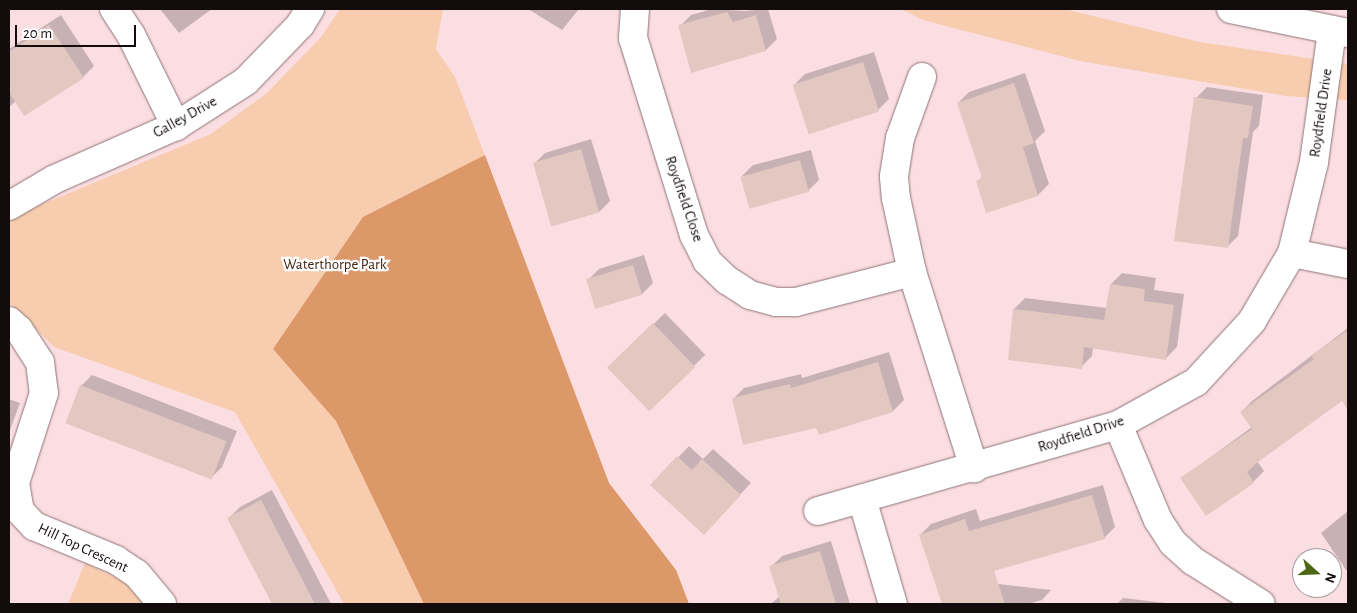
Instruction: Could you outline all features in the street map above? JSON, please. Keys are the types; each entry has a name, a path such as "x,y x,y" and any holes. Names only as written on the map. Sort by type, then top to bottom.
{"street":[{"path":"114,9 131,35 176,126"},
{"name":"Galley Drive","path":"9,206 55,179 176,126 246,81 300,25 310,9"},
{"name":"Roydfield Close","path":"636,9 632,38 694,235 707,261 720,274 750,295 776,302 796,302 912,272"},
{"path":"1231,9 1340,32"},
{"name":"Roydfield Drive","path":"818,511 974,468 1118,425 1196,382 1252,321 1292,253 1314,162 1340,32"},
{"path":"922,78 900,138 894,177 912,272 974,468"},
{"path":"1292,253 1348,264"},
{"name":"Hill Top Crescent","path":"9,321 19,330 40,362 44,393 15,483 20,511 34,526 116,560 137,574 162,604"},
{"path":"1118,425 1158,520 1173,543 1193,561 1261,604"},
{"path":"862,499 894,604"}],"green space":[{"name":"Waterthorpe Park","path":"340,9 443,9 436,49 455,77 609,483 676,570 689,604 344,604 235,412 54,347 9,302 9,222 26,211 211,134 267,93 321,37"},
{"path":"901,9 1064,9 1200,42 1348,64 1348,100 1286,96 1080,61 923,20"},
{"path":"485,155 609,483 676,570 689,604 424,604 336,421 273,349 363,217"},
{"path":"85,563 131,585 146,604 68,604"}],"building":[{"path":"727,12 733,22 756,15 766,51 691,73 678,25"},
{"path":"49,25 84,78 24,116 9,92 9,52"},
{"path":"863,62 879,111 809,134 793,85"},
{"path":"1014,83 1034,143 1023,147 1038,196 986,213 976,181 982,178 957,103"},
{"path":"1194,97 1253,106 1248,138 1243,138 1228,248 1174,241"},
{"path":"581,149 599,212 551,226 533,163"},
{"path":"800,160 809,192 749,209 740,177"},
{"path":"633,265 642,295 595,309 586,279"},
{"path":"1110,284 1145,289 1144,301 1174,305 1166,360 1084,347 1082,369 1008,360 1013,309 1104,320"},
{"path":"653,323 695,367 649,411 607,367"},
{"path":"1348,330 1348,411 1342,401 1258,462 1247,472 1254,483 1206,516 1180,478 1252,429 1240,412 1314,359 1311,355"},
{"path":"878,362 893,412 819,435 816,428 743,445 732,398 790,384 791,388"},
{"path":"80,385 227,441 212,480 65,423"},
{"path":"677,456 692,470 702,459 741,495 704,535 650,485"},
{"path":"1092,495 1105,539 994,571 1005,604 942,604 919,535 965,519 969,531"},
{"path":"261,500 315,604 272,604 227,518"},
{"path":"820,551 836,604 781,604 769,566"}]}
